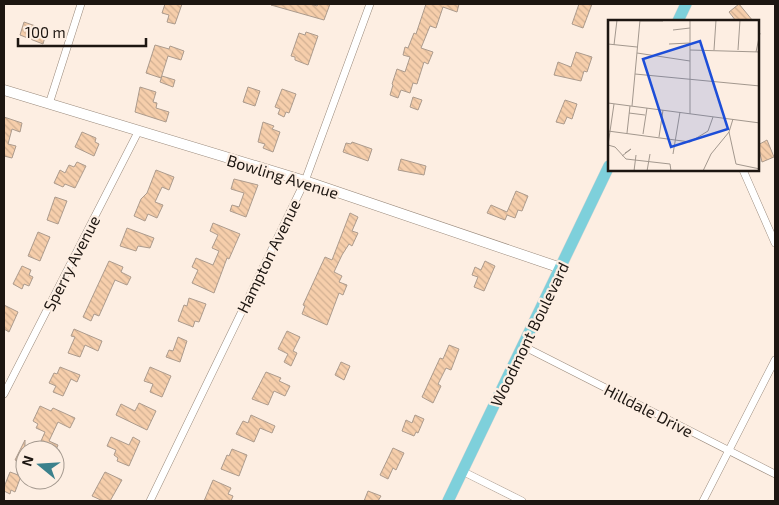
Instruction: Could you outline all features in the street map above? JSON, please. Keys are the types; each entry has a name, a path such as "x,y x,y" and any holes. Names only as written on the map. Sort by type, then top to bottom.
{"main road":[{"path":"678,20 686,4"},
{"name":"Woodmont Boulevard","path":"448,501 608,168"}],"street":[{"path":"49,104 81,4"},
{"name":"Hampton Avenue","path":"150,501 305,181 370,4"},
{"name":"Bowling Avenue","path":"4,90 305,181 561,268"},
{"name":"Sperry Avenue","path":"4,394 138,132"},
{"path":"743,171 775,243"},
{"name":"Hilldale Drive","path":"523,346 775,474"},
{"path":"703,501 775,360"},
{"path":"462,471 522,501"}],"building":[{"path":"165,4 182,4 175,24 167,22 169,15 162,13"},
{"path":"310,4 317,6 318,4 330,4 324,20 271,5"},
{"path":"426,4 459,4 457,12 443,7 436,28 430,26 421,48 433,52 428,64 424,62 417,84 413,83 410,93 401,90 398,98 390,95 392,84 397,69 405,72 410,57 403,55 405,47 408,48 414,33 416,34"},
{"path":"579,4 592,4 583,28 572,24"},
{"path":"739,4 752,20 735,20 729,12"},
{"path":"24,22 47,30 43,44 20,35"},
{"path":"306,32 318,36 308,65 295,60 295,57 291,56 299,33 305,35"},
{"path":"155,45 169,49 170,46 184,51 181,60 168,56 161,78 146,73"},
{"path":"576,52 592,57 587,72 584,71 581,81 554,75 558,62 571,67"},
{"path":"162,76 175,80 173,87 160,82"},
{"path":"140,87 156,92 153,102 157,103 156,108 169,112 166,122 135,112"},
{"path":"248,87 260,91 255,106 243,102"},
{"path":"282,89 296,94 289,113 286,112 284,117 278,114 280,109 275,107"},
{"path":"413,97 422,100 418,110 410,107"},
{"path":"565,100 577,104 572,119 567,117 564,124 556,122"},
{"path":"4,117 22,123 20,132 12,129 8,144 16,146 12,158 4,156"},
{"path":"263,122 274,126 272,129 280,132 273,152 263,148 265,144 258,142"},
{"path":"82,132 96,138 95,142 99,144 94,156 75,147"},
{"path":"767,140 774,157 762,162 759,144"},
{"path":"352,142 372,149 368,161 343,152 346,143 351,144"},
{"path":"401,159 426,166 424,175 398,170"},
{"path":"77,162 86,166 75,188 65,184 63,187 54,183 60,170 65,173 69,165 74,167"},
{"path":"156,170 174,177 169,190 162,187 155,202 163,205 157,218 148,214 145,221 134,216 141,199 147,193"},
{"path":"234,179 258,185 246,217 230,211 232,205 239,207 244,193 231,189"},
{"path":"516,191 528,196 522,211 518,210 515,218 507,215 505,220 487,213 491,205 507,212"},
{"path":"55,197 67,201 58,224 47,220"},
{"path":"350,213 358,217 352,231 358,233 352,246 349,244 342,255 334,272 342,276 339,282 347,285 343,295 339,293 327,325 302,314 305,306 303,305 325,257 332,260"},
{"path":"213,223 240,234 229,259 227,258 214,293 192,283 198,270 192,267 196,258 213,265 219,251 212,248 218,235 210,231"},
{"path":"127,228 154,238 150,248 138,246 136,251 120,246"},
{"path":"38,232 50,237 40,261 28,256"},
{"path":"109,261 123,267 121,272 131,277 127,285 115,280 99,316 94,314 91,321 83,317"},
{"path":"485,261 495,266 484,291 474,287 478,277 472,275 475,267 481,270"},
{"path":"22,266 31,270 29,275 33,277 29,286 24,284 22,289 13,284"},
{"path":"189,298 206,304 199,322 195,321 193,327 178,321 184,305 187,306"},
{"path":"4,305 18,312 9,332 4,329"},
{"path":"74,329 102,341 98,351 85,345 80,357 68,353 75,337 71,336"},
{"path":"287,331 300,337 293,351 297,353 291,366 284,362 288,354 278,349"},
{"path":"178,337 187,341 180,362 166,357 169,350 173,351"},
{"path":"449,345 459,349 451,370 446,368 438,384 441,386 433,403 422,397 440,358 443,359"},
{"path":"341,362 350,366 344,380 335,375"},
{"path":"60,367 80,375 77,382 71,379 63,396 53,392 56,386 49,383 54,373 57,374"},
{"path":"150,367 171,376 162,397 150,392 153,384 144,381"},
{"path":"266,372 281,378 279,381 290,386 285,396 274,391 268,405 252,399"},
{"path":"139,403 156,411 147,430 116,415 121,404 135,411"},
{"path":"40,406 51,411 53,408 75,418 70,428 58,422 49,440 41,440 45,432 36,428 38,424 33,421"},
{"path":"251,415 275,426 272,433 260,428 254,442 236,434 243,421 248,423"},
{"path":"415,415 424,419 418,433 416,432 414,436 402,431 406,420 412,423"},
{"path":"111,437 129,445 133,437 140,441 129,466 117,461 118,458 114,455 116,450 107,446"},
{"path":"393,448 404,453 396,470 393,468 388,479 380,475"},
{"path":"232,449 247,455 239,476 221,469"},
{"path":"10,472 15,474 15,492 11,490 10,494 4,491"},
{"path":"105,472 122,480 110,501 103,501 92,496"},
{"path":"213,480 231,488 228,494 233,496 231,501 204,501"},
{"path":"368,491 381,496 378,501 364,501"}]}
